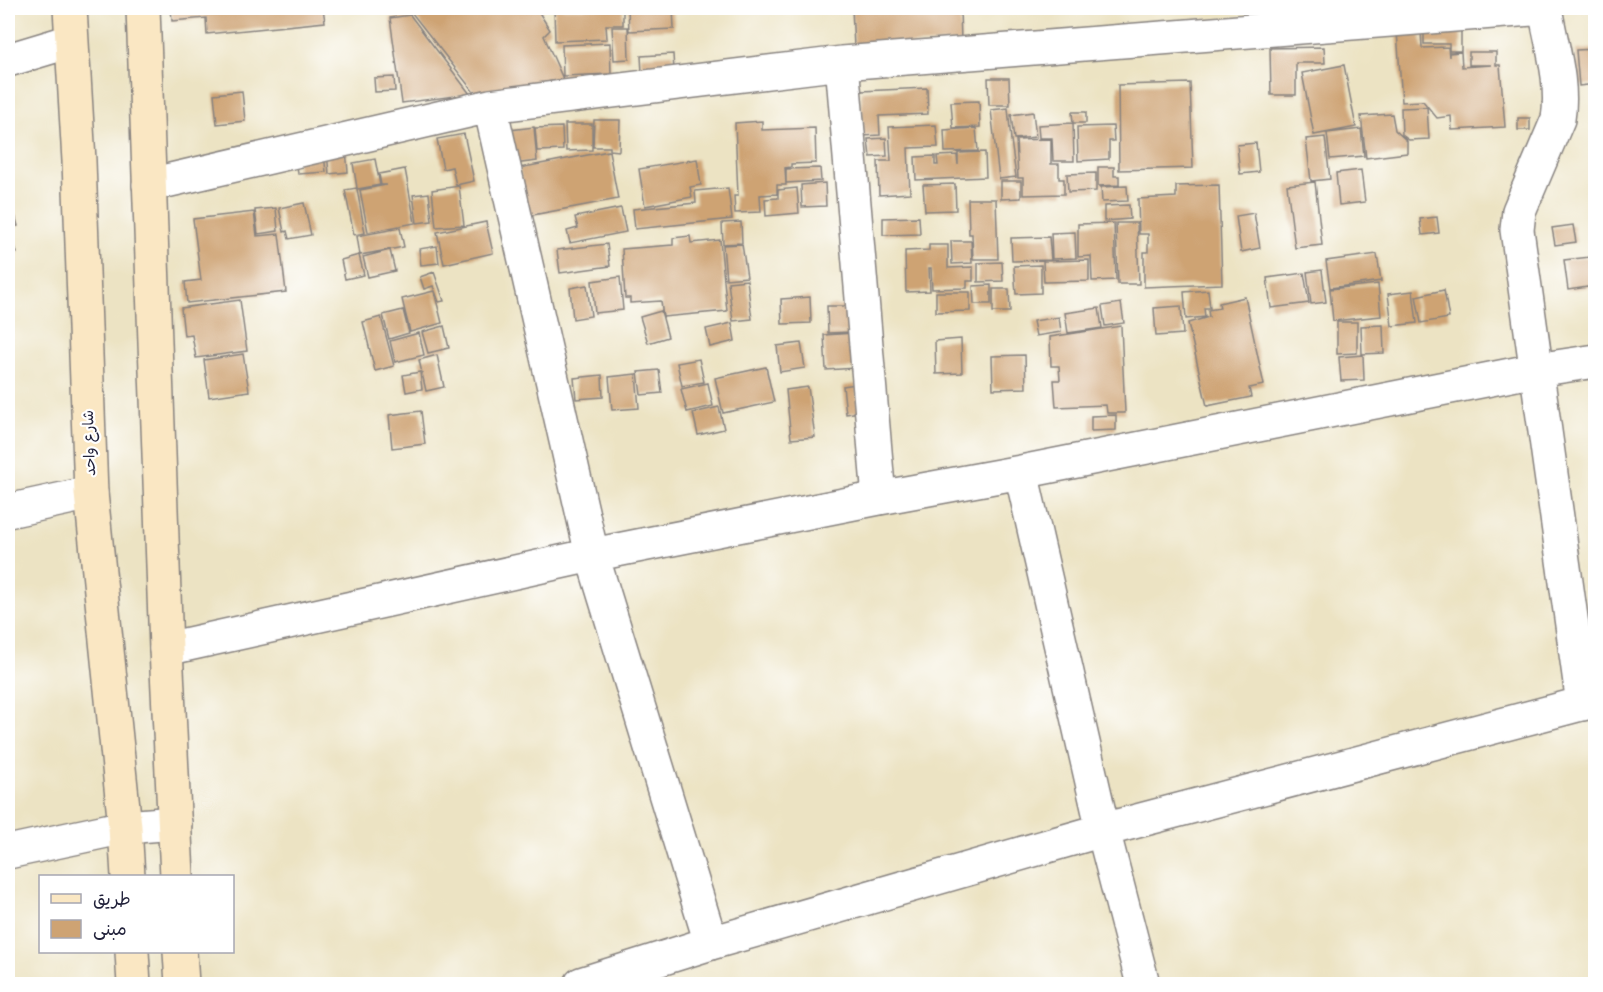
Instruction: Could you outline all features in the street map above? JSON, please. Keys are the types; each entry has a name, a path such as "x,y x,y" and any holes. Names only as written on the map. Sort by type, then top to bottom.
{"street":[{"name":"شارع واحد","path":"70,8 79,161 91,493 128,875"},
{"path":"143,8 166,649 177,875"},
{"path":"149,185 490,106 842,63 1545,8 1560,90 1560,105 1558,119 1519,211 1517,230 1536,370 1589,702 1103,830 711,943 581,984"},
{"path":"8,60 71,41"},
{"path":"842,63 879,498"},
{"path":"490,106 592,555 711,943"},
{"path":"166,649 592,555 1596,360"},
{"path":"1021,472 1103,830 1143,984"},
{"path":"8,511 91,493"},
{"path":"8,852 125,827 175,823"},
{"path":"132,953 134,984"},
{"path":"180,953 182,984"}],"building":[{"path":"171,8 323,8 325,22 207,34 206,18 172,21"},
{"path":"408,8 545,8 540,14 550,30 544,36 563,79 476,95"},
{"path":"554,8 623,8 623,25 606,25 607,39 555,41"},
{"path":"628,8 673,8 674,29 629,31"},
{"path":"852,8 960,8 961,42 854,47"},
{"path":"410,15 470,94 402,103 390,18"},
{"path":"612,27 628,27 629,59 614,60"},
{"path":"1421,30 1422,48 1448,47 1449,57 1449,53 1461,52 1462,67 1492,65 1469,65 1469,52 1496,52 1496,65 1500,65 1505,127 1452,130 1451,116 1437,118 1423,101 1402,102 1397,31"},
{"path":"1461,31 1461,51 1449,51 1449,44 1424,44 1424,32"},
{"path":"610,43 611,74 563,76 562,45"},
{"path":"1324,47 1325,63 1296,63 1296,95 1271,95 1270,48"},
{"path":"1596,49 1596,84 1579,86 1576,50"},
{"path":"673,54 674,71 642,73 641,56"},
{"path":"1344,65 1356,127 1314,135 1302,73"},
{"path":"394,77 395,91 375,92 374,78"},
{"path":"988,78 1009,78 1010,105 989,105"},
{"path":"1190,83 1193,168 1119,170 1118,85"},
{"path":"927,88 928,114 879,116 880,135 863,136 861,91"},
{"path":"242,91 245,121 217,124 214,94"},
{"path":"979,101 980,127 953,128 951,102"},
{"path":"1427,107 1429,139 1409,140 1402,135 1401,108"},
{"path":"1008,108 1016,177 999,179 991,110"},
{"path":"1033,112 1036,137 1014,139 1011,115"},
{"path":"1072,112 1086,112 1086,123 1073,123"},
{"path":"1392,114 1395,130 1407,141 1407,153 1366,158 1361,116"},
{"path":"1518,118 1530,118 1530,130 1518,130"},
{"path":"594,120 620,120 619,151 610,150 610,147 593,147"},
{"path":"762,121 762,130 815,128 816,163 791,164 791,167 785,168 786,185 777,185 777,194 760,195 761,212 735,213 734,196 738,196 735,123"},
{"path":"1073,123 1074,161 1053,161 1052,138 1039,138 1038,125"},
{"path":"565,124 592,124 592,150 566,151"},
{"path":"936,125 938,147 908,148 910,193 879,195 878,161 891,161 889,127"},
{"path":"1113,126 1114,141 1109,141 1109,159 1078,161 1077,127"},
{"path":"534,127 537,161 514,164 510,130"},
{"path":"562,127 563,150 537,151 535,128"},
{"path":"976,128 978,151 945,152 944,130"},
{"path":"1361,129 1364,156 1330,159 1327,133"},
{"path":"464,134 474,181 456,185 452,167 443,169 437,139"},
{"path":"1325,137 1330,179 1311,181 1306,139"},
{"path":"886,138 887,156 870,157 868,139"},
{"path":"1051,139 1051,164 1059,164 1059,179 1064,179 1064,194 1023,195 1023,178 1018,178 1016,140"},
{"path":"1256,143 1259,172 1240,174 1237,145"},
{"path":"346,150 348,172 329,174 327,152"},
{"path":"609,151 618,199 527,216 519,168"},
{"path":"985,152 986,177 916,180 915,157 935,156 935,165 938,165 937,156 957,155 958,165 958,153"},
{"path":"324,154 326,172 298,174 296,156"},
{"path":"375,159 380,185 357,189 365,233 354,235 345,190 357,188 353,163"},
{"path":"697,159 701,185 690,187 692,197 645,206 639,169"},
{"path":"1098,167 1114,167 1114,176 1119,176 1119,185 1098,186"},
{"path":"820,168 821,181 786,183 786,169"},
{"path":"405,169 415,223 368,232 360,190 386,185 381,185 379,174"},
{"path":"1361,170 1365,202 1339,205 1336,173"},
{"path":"1096,173 1096,191 1068,192 1067,174"},
{"path":"1001,181 1021,181 1021,198 1001,199"},
{"path":"1315,182 1322,245 1295,248 1287,185"},
{"path":"825,183 826,206 802,207 801,185"},
{"path":"955,184 956,210 925,211 923,185"},
{"path":"1219,185 1222,284 1144,287 1144,252 1148,252 1148,234 1139,234 1138,199 1176,197 1176,186"},
{"path":"459,186 464,225 436,227 432,190"},
{"path":"1127,186 1128,201 1102,202 1101,187"},
{"path":"728,188 732,219 635,229 633,209 696,203 695,191"},
{"path":"797,188 799,213 766,216 765,199 778,198 778,190"},
{"path":"8,190 18,226 10,228 17,253 8,255"},
{"path":"429,193 432,221 417,223 413,195"},
{"path":"968,199 996,199 998,259 973,259 972,234 969,234"},
{"path":"304,203 311,235 289,239 287,231 284,232 279,208"},
{"path":"1129,205 1130,219 1104,221 1104,206"},
{"path":"276,208 278,231 258,234 255,210"},
{"path":"621,208 626,232 570,243 567,231 578,228 575,217"},
{"path":"254,212 257,236 279,234 286,292 187,303 185,282 201,280 193,219"},
{"path":"1254,213 1260,248 1241,252 1236,216"},
{"path":"919,217 920,234 883,235 883,218"},
{"path":"1437,217 1439,233 1422,235 1420,219"},
{"path":"486,222 493,253 444,264 437,232"},
{"path":"741,222 742,243 723,244 722,223"},
{"path":"1114,223 1116,280 1092,281 1091,256 1078,257 1078,224"},
{"path":"1116,223 1137,223 1139,284 1118,284"},
{"path":"1573,225 1576,242 1555,245 1552,228"},
{"path":"400,228 404,247 360,255 357,236"},
{"path":"1075,232 1076,258 1052,259 1051,233"},
{"path":"690,236 691,243 720,240 727,311 663,317 661,301 630,303 630,298 625,298 622,249 673,245 673,238"},
{"path":"1049,237 1051,260 1012,261 1011,238"},
{"path":"951,241 971,241 972,263 952,264"},
{"path":"607,244 610,266 560,273 557,250"},
{"path":"742,244 747,277 726,279 723,245"},
{"path":"929,245 948,245 948,268 973,267 973,281 967,281 967,288 932,289 931,268 929,268 930,291 906,292 905,251 929,250"},
{"path":"437,246 439,263 421,265 419,249"},
{"path":"390,250 395,271 368,277 363,257"},
{"path":"1377,254 1381,281 1330,288 1326,261"},
{"path":"359,255 364,275 345,279 341,260"},
{"path":"1590,257 1594,286 1568,290 1564,260"},
{"path":"1089,260 1089,281 1044,282 1043,261"},
{"path":"1002,262 1003,281 978,282 978,263"},
{"path":"1041,265 1041,293 1016,294 1014,266"},
{"path":"1322,270 1326,302 1311,304 1307,272"},
{"path":"434,272 444,301 439,302 433,286 424,289 420,277"},
{"path":"1304,273 1309,303 1271,308 1267,278"},
{"path":"620,277 623,310 595,313 592,281"},
{"path":"747,280 752,319 733,321 728,282"},
{"path":"1378,284 1381,316 1333,321 1330,289"},
{"path":"587,285 591,316 573,319 570,288"},
{"path":"991,285 991,304 974,304 973,286"},
{"path":"993,289 1009,289 1010,312 993,312"},
{"path":"1208,290 1210,308 1204,308 1205,317 1186,319 1184,292"},
{"path":"1444,290 1449,318 1421,323 1416,296"},
{"path":"434,291 442,323 410,332 402,299"},
{"path":"1413,291 1417,323 1392,326 1388,294"},
{"path":"936,292 970,292 970,311 936,312"},
{"path":"810,297 811,323 782,324 781,299"},
{"path":"1245,297 1264,385 1249,388 1251,397 1207,406 1188,323 1209,317 1208,310 1220,308 1219,303"},
{"path":"240,300 247,351 196,358 192,335 184,336 181,308"},
{"path":"1121,303 1124,323 1105,326 1102,306"},
{"path":"827,306 848,306 850,332 828,333"},
{"path":"1181,306 1183,334 1156,336 1154,308"},
{"path":"1099,308 1102,328 1068,333 1065,313"},
{"path":"403,310 409,333 389,339 383,315"},
{"path":"661,311 668,337 648,343 640,317"},
{"path":"381,317 394,366 375,371 363,322"},
{"path":"1059,317 1061,332 1036,336 1033,321"},
{"path":"1337,322 1357,322 1357,353 1337,354"},
{"path":"732,323 735,341 710,347 706,329"},
{"path":"1383,325 1384,353 1362,354 1361,326"},
{"path":"444,326 449,348 428,353 422,332"},
{"path":"1121,326 1125,413 1107,413 1106,405 1056,407 1054,380 1060,380 1059,366 1051,366 1050,337"},
{"path":"419,333 424,355 395,362 390,341"},
{"path":"855,333 856,368 826,370 824,335"},
{"path":"961,339 962,373 936,374 935,341"},
{"path":"801,343 805,368 780,372 777,346"},
{"path":"243,354 249,391 209,397 204,360"},
{"path":"437,355 444,387 426,391 419,360"},
{"path":"1025,355 1026,388 993,389 992,356"},
{"path":"1363,355 1364,380 1341,381 1339,357"},
{"path":"699,359 704,382 682,386 677,363"},
{"path":"766,367 774,402 723,413 715,378"},
{"path":"659,370 662,393 641,395 638,372"},
{"path":"420,372 422,389 406,392 403,375"},
{"path":"636,374 639,408 612,410 609,377"},
{"path":"602,375 603,397 576,399 574,378"},
{"path":"708,383 713,406 687,412 681,389"},
{"path":"856,384 860,412 846,414 843,386"},
{"path":"808,387 815,437 791,439 786,390"},
{"path":"719,407 724,429 698,435 693,413"},
{"path":"421,411 425,444 392,448 389,415"},
{"path":"1116,415 1116,430 1091,431 1091,416"}]}
